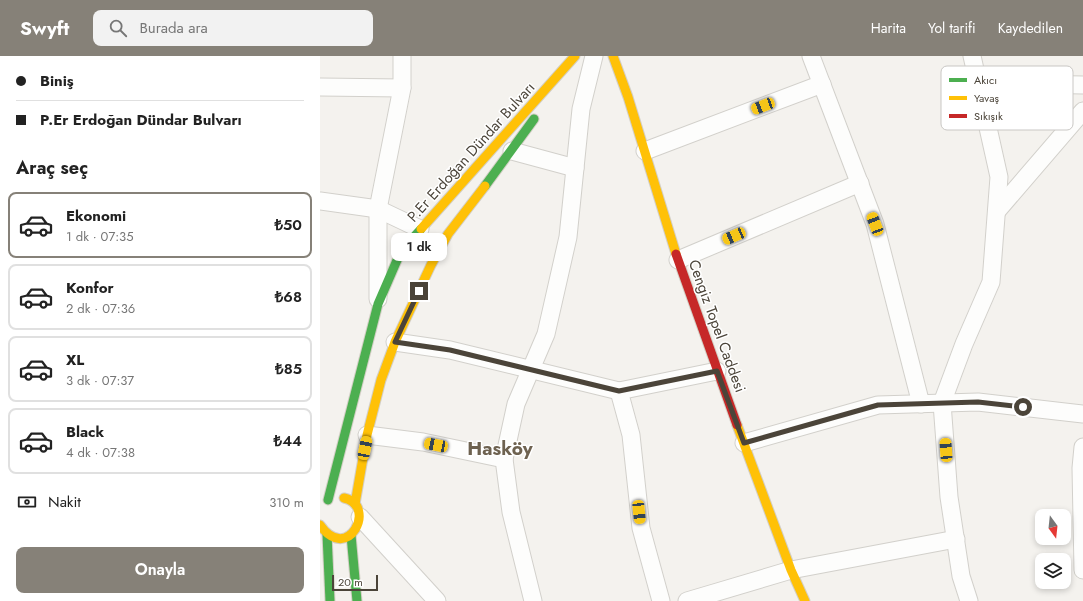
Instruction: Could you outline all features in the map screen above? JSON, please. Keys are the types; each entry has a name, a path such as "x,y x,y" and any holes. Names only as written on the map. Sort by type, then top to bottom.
{"main road":[{"name":"P.Er Erdoğan Dündar Bulvarı","path":"358,510 349,499 342,497 326,503 378,304 401,251 575,56"},
{"name":"P.Er Erdoğan Dündar Bulvarı","path":"351,535 359,524 358,510 368,435 381,380 395,342 431,265 448,234 512,151 580,56"},
{"name":"Cengiz Topel Caddesi","path":"613,56 626,88 678,260 717,371 804,601"},
{"path":"322,530 339,539 351,535 358,601"},
{"path":"322,530 330,601"}],"street":[{"path":"378,304 378,209 402,88 402,56"},
{"path":"533,601 511,512 504,458 516,404 546,334 568,237 581,109 594,56"},
{"path":"811,56 875,224 922,404"},
{"path":"972,56 974,66"},
{"path":"645,151 822,84"},
{"path":"1073,84 1083,84"},
{"path":"320,87 402,88"},
{"path":"1073,123 1083,111"},
{"path":"969,601 961,576 949,497 942,403 964,344 991,282 999,177 988,130"},
{"path":"997,211 1067,130"},
{"path":"512,151 575,168"},
{"path":"678,260 860,183"},
{"path":"320,201 378,209 420,229"},
{"path":"395,342 450,350 619,391 717,371"},
{"path":"619,391 630,435 641,528 661,601"},
{"path":"744,443 878,405 978,402 1083,414"},
{"path":"368,435 423,442 504,458"},
{"path":"1083,446 1081,468 1083,570"},
{"path":"358,510 384,543 437,601"},
{"path":"351,535 384,543"},
{"path":"687,601 791,570 956,539"}],"traffic: fast":[{"path":"485,186 534,119"},
{"path":"328,500 378,304 401,251 421,229"},
{"path":"327,534 330,601"},
{"path":"351,535 357,601"}],"traffic: slow":[{"path":"421,229 575,56"},
{"path":"613,56 628,97 676,254"},
{"path":"355,504 367,435 381,380 395,342 431,265 448,234 485,186"},
{"path":"737,425 791,570 805,601"},
{"path":"320,525 330,536 340,539 349,536 355,529 359,520 359,511 354,503 344,498"}],"traffic: jam":[{"path":"676,254 737,425"}],"district":[{"name":"Hasköy","path":"500,448"}],"route":[{"path":"419,291 395,342 450,350 619,391 717,371 744,443 878,405 978,402 1023,407"}]}
